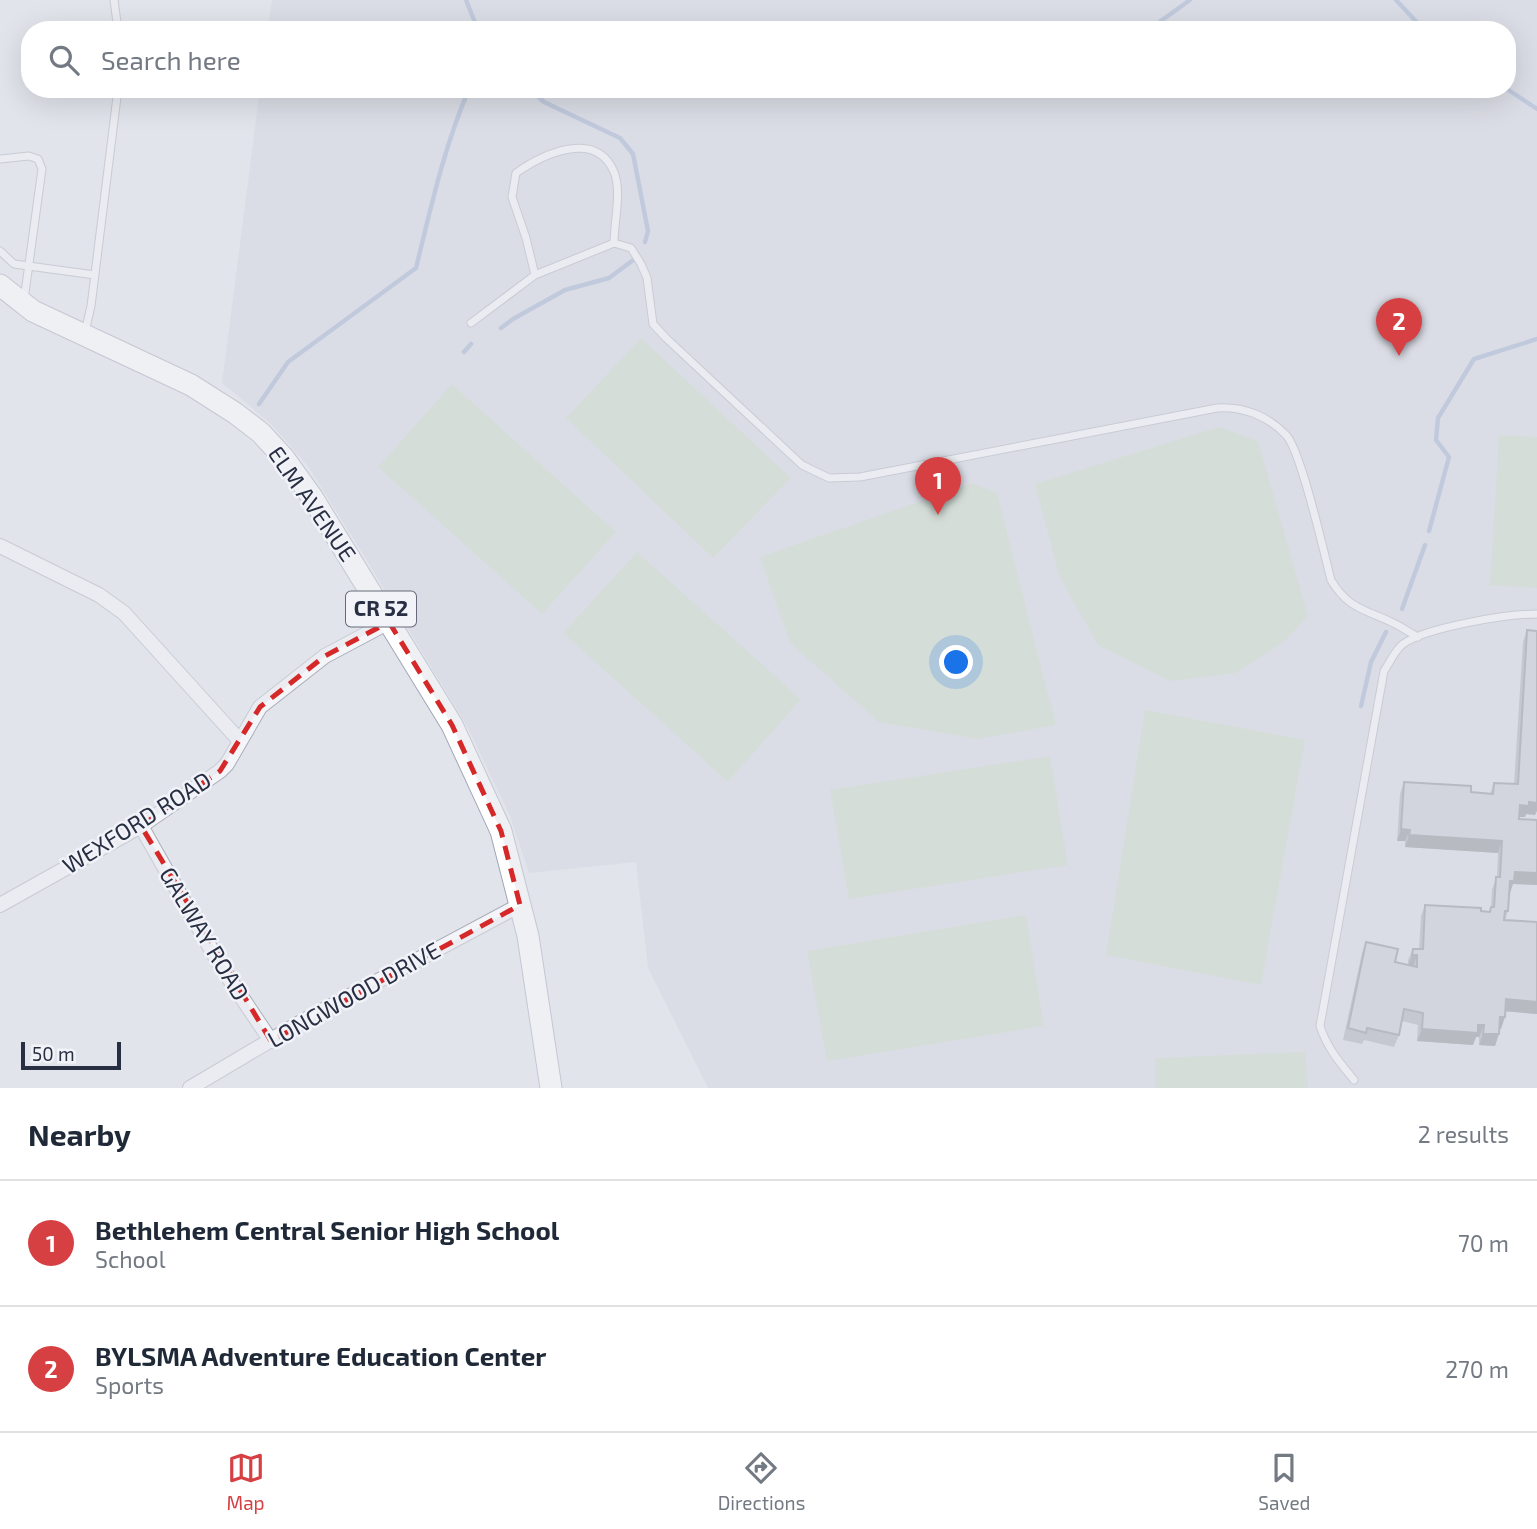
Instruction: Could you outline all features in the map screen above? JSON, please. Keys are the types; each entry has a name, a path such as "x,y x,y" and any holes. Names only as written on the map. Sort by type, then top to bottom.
{"main road":[{"name":"ELM AVENUE","path":"0,285 33,311 191,385 235,413 261,433 284,458 312,497 458,736 501,831 527,936 551,1088"}],"street":[{"path":"0,546 99,595 124,612 239,740"},
{"name":"WEXFORD ROAD","path":"0,905 141,826 220,771 227,764 260,707 325,656 389,622"},
{"name":"GALWAY ROAD","path":"141,826 220,965 271,1041"},
{"name":"LONGWOOD DRIVE","path":"190,1088 315,1014 520,905"}],"lane":[{"path":"114,0 117,21"},
{"path":"84,336 91,306 117,98"},
{"path":"535,275 512,197 516,173 535,160 561,150 584,148 603,155 615,174 614,243"},
{"path":"0,159 29,156 38,159 42,169 23,304"},
{"path":"471,323 535,275 614,243 631,248 648,278 653,324 802,466 829,478 860,477 1217,408 1245,410 1268,420 1288,436 1303,478 1331,580 1339,594 1367,613 1389,621 1418,637"},
{"path":"0,251 14,264 95,275"},
{"path":"1354,1080 1333,1055 1320,1026 1384,671 1403,644 1418,637 1512,614 1537,614"}],"highlighted area":[{"path":"389,622 452,725 501,831 520,905 271,1041 141,826 220,771 260,707 325,656"}],"shaded area":[{"path":"272,0 1537,0 1537,1088 708,1088 648,968 636,862 529,873 510,816 468,728 308,466 270,423 222,383 259,98 1516,98 1516,21 269,21"}],"green space":[{"path":"641,338 791,478 713,558 566,418"},
{"path":"452,384 616,532 542,614 378,467"},
{"path":"1219,427 1258,441 1308,616 1285,641 1236,673 1170,681 1098,645 1060,578 1035,484"},
{"path":"1499,435 1537,437 1537,588 1490,585"},
{"path":"973,483 997,493 1056,725 978,739 879,722 790,643 760,557"},
{"path":"637,552 801,699 728,782 563,633"},
{"path":"1145,710 1305,740 1261,985 1106,955"},
{"path":"1050,756 1068,865 849,899 830,790"},
{"path":"1026,915 1044,1026 827,1061 807,951"},
{"path":"1305,1052 1308,1088 1155,1088 1155,1058"}],"building":[{"path":"1527,630 1537,631 1537,803 1520,805 1519,819 1537,820 1537,873 1515,872 1514,881 1510,881 1508,911 1505,911 1504,920 1537,922 1537,1002 1506,999 1505,1017 1500,1017 1499,1034 1483,1034 1484,1025 1478,1025 1478,1033 1422,1029 1423,1013 1404,1009 1399,1035 1367,1028 1366,1033 1348,1028 1366,942 1398,949 1395,962 1417,967 1417,955 1412,955 1413,949 1423,949 1425,905 1481,908 1481,911 1490,912 1491,907 1494,907 1496,877 1500,877 1502,841 1409,835 1410,830 1401,829 1404,782 1471,786 1471,792 1493,794 1494,783 1518,784"}],"waterway":[{"path":"466,0 474,21"},
{"path":"1161,21 1190,0"},
{"path":"1396,0 1416,21"},
{"path":"1516,95 1537,109"},
{"path":"259,404 288,362 416,268 445,155 465,98"},
{"path":"540,98 620,138 633,154 648,231 645,242"},
{"path":"501,328 565,290 609,278 632,261"},
{"path":"1429,531 1449,457 1436,440 1438,418 1474,359 1537,339"},
{"path":"464,352 471,344"},
{"path":"1402,609 1425,545"},
{"path":"1361,706 1371,662 1386,632"}],"place":[{"name":"BYLSMA Adventure Education Center","path":"1399,356"},
{"name":"Bethlehem Central Senior High School","path":"938,515"}]}
